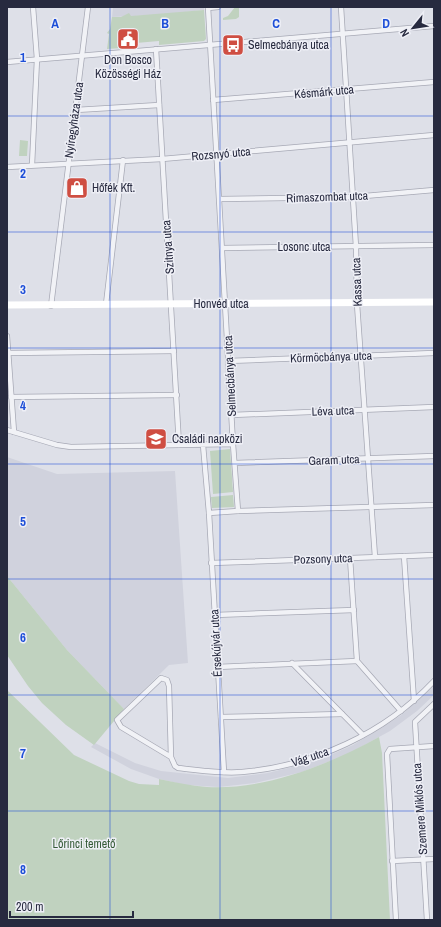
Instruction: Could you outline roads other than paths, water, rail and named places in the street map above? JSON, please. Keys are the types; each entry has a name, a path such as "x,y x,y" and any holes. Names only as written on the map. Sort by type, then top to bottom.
{"street":[{"path":"32,164 37,59 33,7"},
{"name":"Nyíregyháza utca","path":"52,306 68,162 76,110 88,7"},
{"path":"208,8 218,7"},
{"name":"Kassa utca","path":"341,7 356,247 357,304 375,557"},
{"name":"Selmecbánya utca","path":"208,8 238,511"},
{"path":"7,62 434,26"},
{"name":"Szitnya utca","path":"156,49 179,445"},
{"name":"Késmárk utca","path":"213,100 434,82"},
{"path":"76,110 159,105"},
{"name":"Rozsnyó utca","path":"7,166 68,162 162,159 434,136"},
{"path":"106,304 122,160"},
{"name":"Rimaszombat utca","path":"220,199 353,197 434,190"},
{"name":"Losonc utca","path":"222,248 434,245"},
{"name":"Honvéd utca","path":"7,305 357,304 434,302"},
{"path":"7,336 14,432"},
{"path":"8,353 174,351"},
{"name":"Körmöcbánya utca","path":"228,361 434,353"},
{"path":"11,397 177,395"},
{"name":"Léva utca","path":"232,415 434,407"},
{"path":"7,430 57,445 71,447 233,444"},
{"name":"Érsekújvár utca","path":"203,445 209,513 224,772"},
{"name":"Garam utca","path":"235,463 434,456"},
{"path":"209,513 434,505"},
{"name":"Pozsony utca","path":"212,563 434,555"},
{"path":"404,556 414,701"},
{"path":"350,558 357,661 401,711"},
{"path":"215,615 354,610"},
{"path":"217,667 357,661"},
{"path":"292,663 363,736"},
{"path":"161,678 167,680 169,686 171,756 121,727 117,722 117,720 161,678"},
{"name":"Vág utca","path":"171,756 175,766 178,768 224,772 242,772 285,765 335,749 363,736 414,701 434,681"},
{"name":"Szemere Miklós utca","path":"427,920 415,722 434,704"},
{"path":"221,717 342,714"},
{"path":"396,920 387,754 388,751 434,746"},
{"path":"392,861 434,859"}],"place":[{"name":"Don Bosco Közösségi Ház","path":"128,39"},
{"name":"Selmecbánya utca","path":"233,45"},
{"name":"Hőfék Kft.","path":"77,188"},
{"name":"Családi napközi","path":"156,439"}],"park label":[{"name":"Lőrinci temető","path":"84,844"}]}
